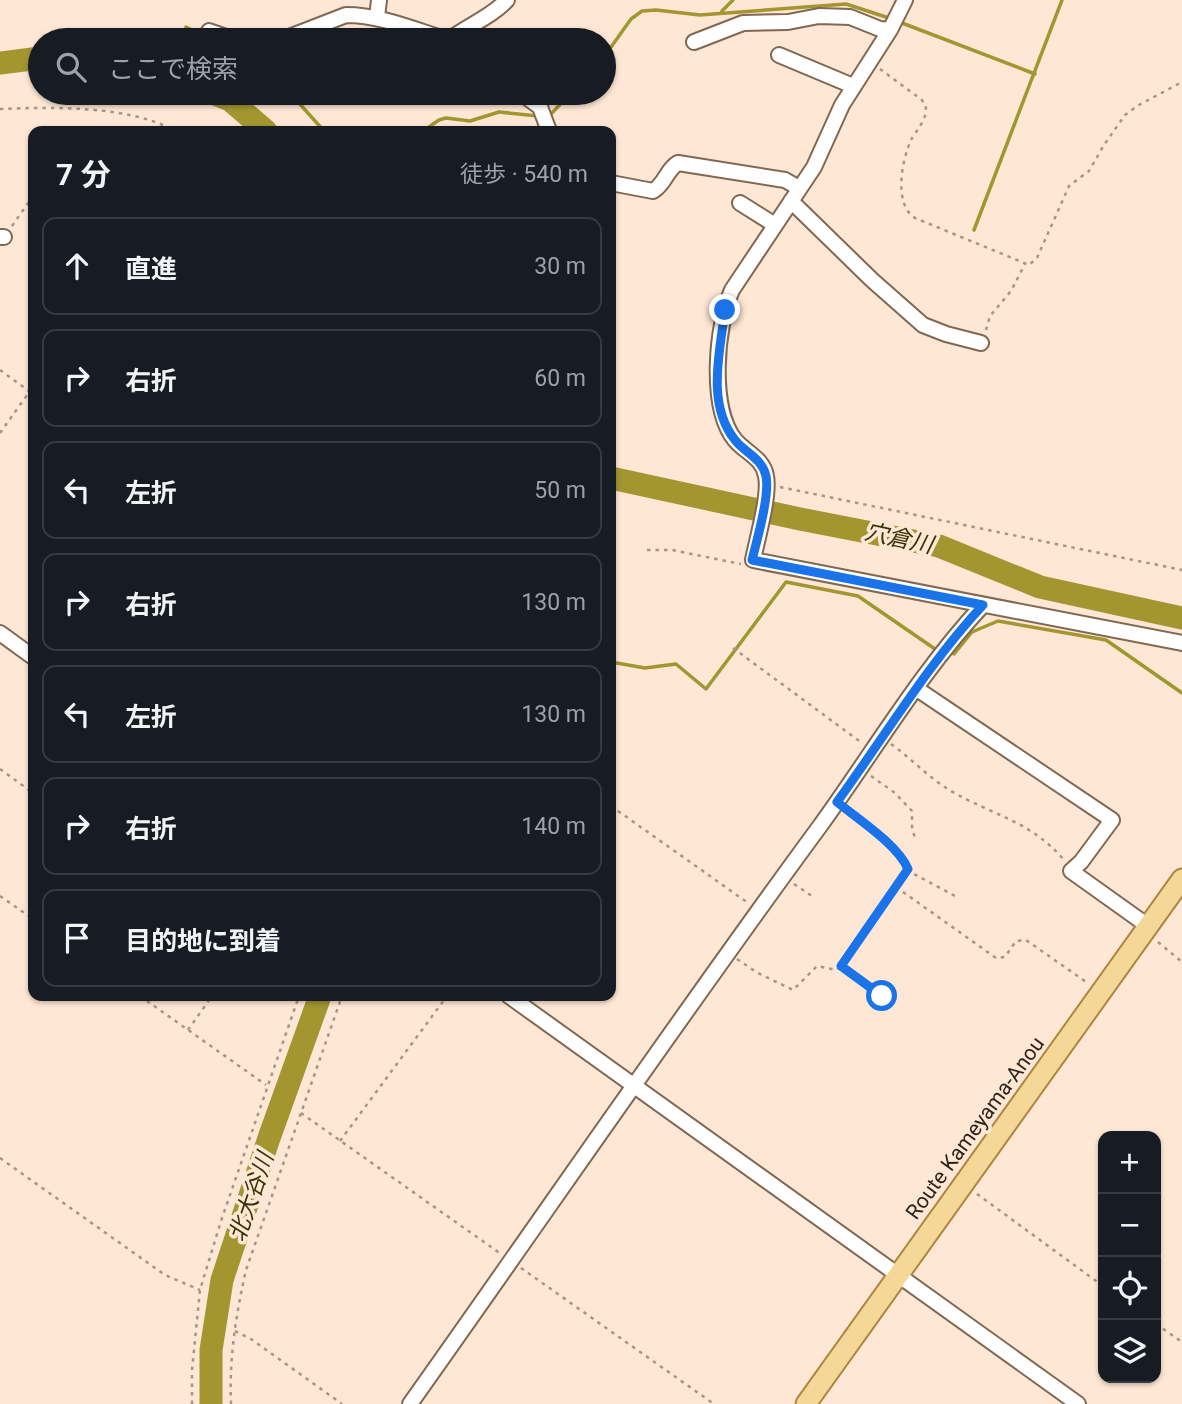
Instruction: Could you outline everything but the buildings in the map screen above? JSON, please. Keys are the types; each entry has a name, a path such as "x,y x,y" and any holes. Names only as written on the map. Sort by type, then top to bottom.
{"main road":[{"name":"Route Kameyama-Anou","path":"806,1404 1182,879"}],"street":[{"path":"377,17 379,0"},
{"path":"465,28 483,20 507,0"},
{"path":"905,0 890,30 842,105 814,167 728,300 717,386 721,411 734,439 762,464 767,487 752,560 1182,643"},
{"path":"316,28 346,15 377,17 411,28"},
{"path":"694,42 743,23 788,22 819,16 850,17 880,29 890,30"},
{"path":"779,55 853,86"},
{"path":"535,105 542,111 547,126"},
{"path":"616,184 653,191 678,163 785,180 799,188"},
{"path":"791,201 872,280 923,325 981,343"},
{"path":"740,203 775,225"},
{"path":"410,1404 917,689 983,605"},
{"path":"0,633 28,653"},
{"path":"917,689 1112,820 1082,862 1072,871 1147,928"},
{"path":"516,1001 1078,1404"}],"path":[{"path":"869,61 922,100 926,107 926,113 905,161 902,200 906,211 915,218 1025,264 1035,261 1066,191 1089,172 1125,115 1182,82"},
{"path":"0,109 103,111 164,126"},
{"path":"2,237 28,203"},
{"path":"981,343 990,316 1011,291 1025,264"},
{"path":"0,370 28,391"},
{"path":"0,433 28,397"},
{"path":"767,487 1182,570"},
{"path":"647,550 672,550 740,564 752,560"},
{"path":"733,648 878,745 905,754 947,788 1027,827 1055,849 1072,871"},
{"path":"0,769 28,789"},
{"path":"861,769 908,805 912,811 915,839"},
{"path":"729,952 756,972 793,990 817,966 836,970 841,966 908,869 905,861 893,849 837,802"},
{"path":"616,810 758,911"},
{"path":"905,872 955,896"},
{"path":"785,874 815,898"},
{"path":"895,886 996,958 1005,957 1016,941 1026,940 1101,992"},
{"path":"0,896 28,916"},
{"path":"1147,928 1182,962"},
{"path":"841,966 882,996"},
{"path":"147,1001 267,1086"},
{"path":"188,1030 208,1001"},
{"path":"192,1404 192,1370 200,1290 297,1001"},
{"path":"231,1404 230,1368 237,1306 246,1270 340,1001"},
{"path":"341,1141 443,1001"},
{"path":"300,1113 714,1404"},
{"path":"0,1158 165,1275 200,1290"},
{"path":"964,1183 1098,1282"},
{"path":"1161,1327 1182,1342"},
{"path":"235,1331 251,1339 342,1404"}],"waterway":[{"path":"722,11 733,0"},
{"path":"974,230 1062,0"},
{"path":"616,40 631,19 642,11 700,15 846,4 886,17"},
{"path":"902,23 1035,74"},
{"name":"穴倉川","path":"0,63 28,60"},
{"name":"穴倉川","path":"236,105 260,126"},
{"path":"301,105 320,126"},
{"path":"550,115 560,105"},
{"path":"430,126 446,118 470,121 499,112 538,116"},
{"name":"穴倉川","path":"616,479 939,546 1040,587 1182,618"},
{"path":"616,663 645,668 676,664 706,689 786,582 858,596 935,649"},
{"path":"954,654 972,632 998,621 1106,640 1182,693"},
{"name":"北大谷川","path":"211,1404 211,1350 222,1280 318,1001"}],"route":[{"path":"725,310 717,386 721,411 734,439 762,464 767,477 767,489 752,560 983,605 917,689 837,802 893,849 905,861 908,869 841,966 882,996"}]}
